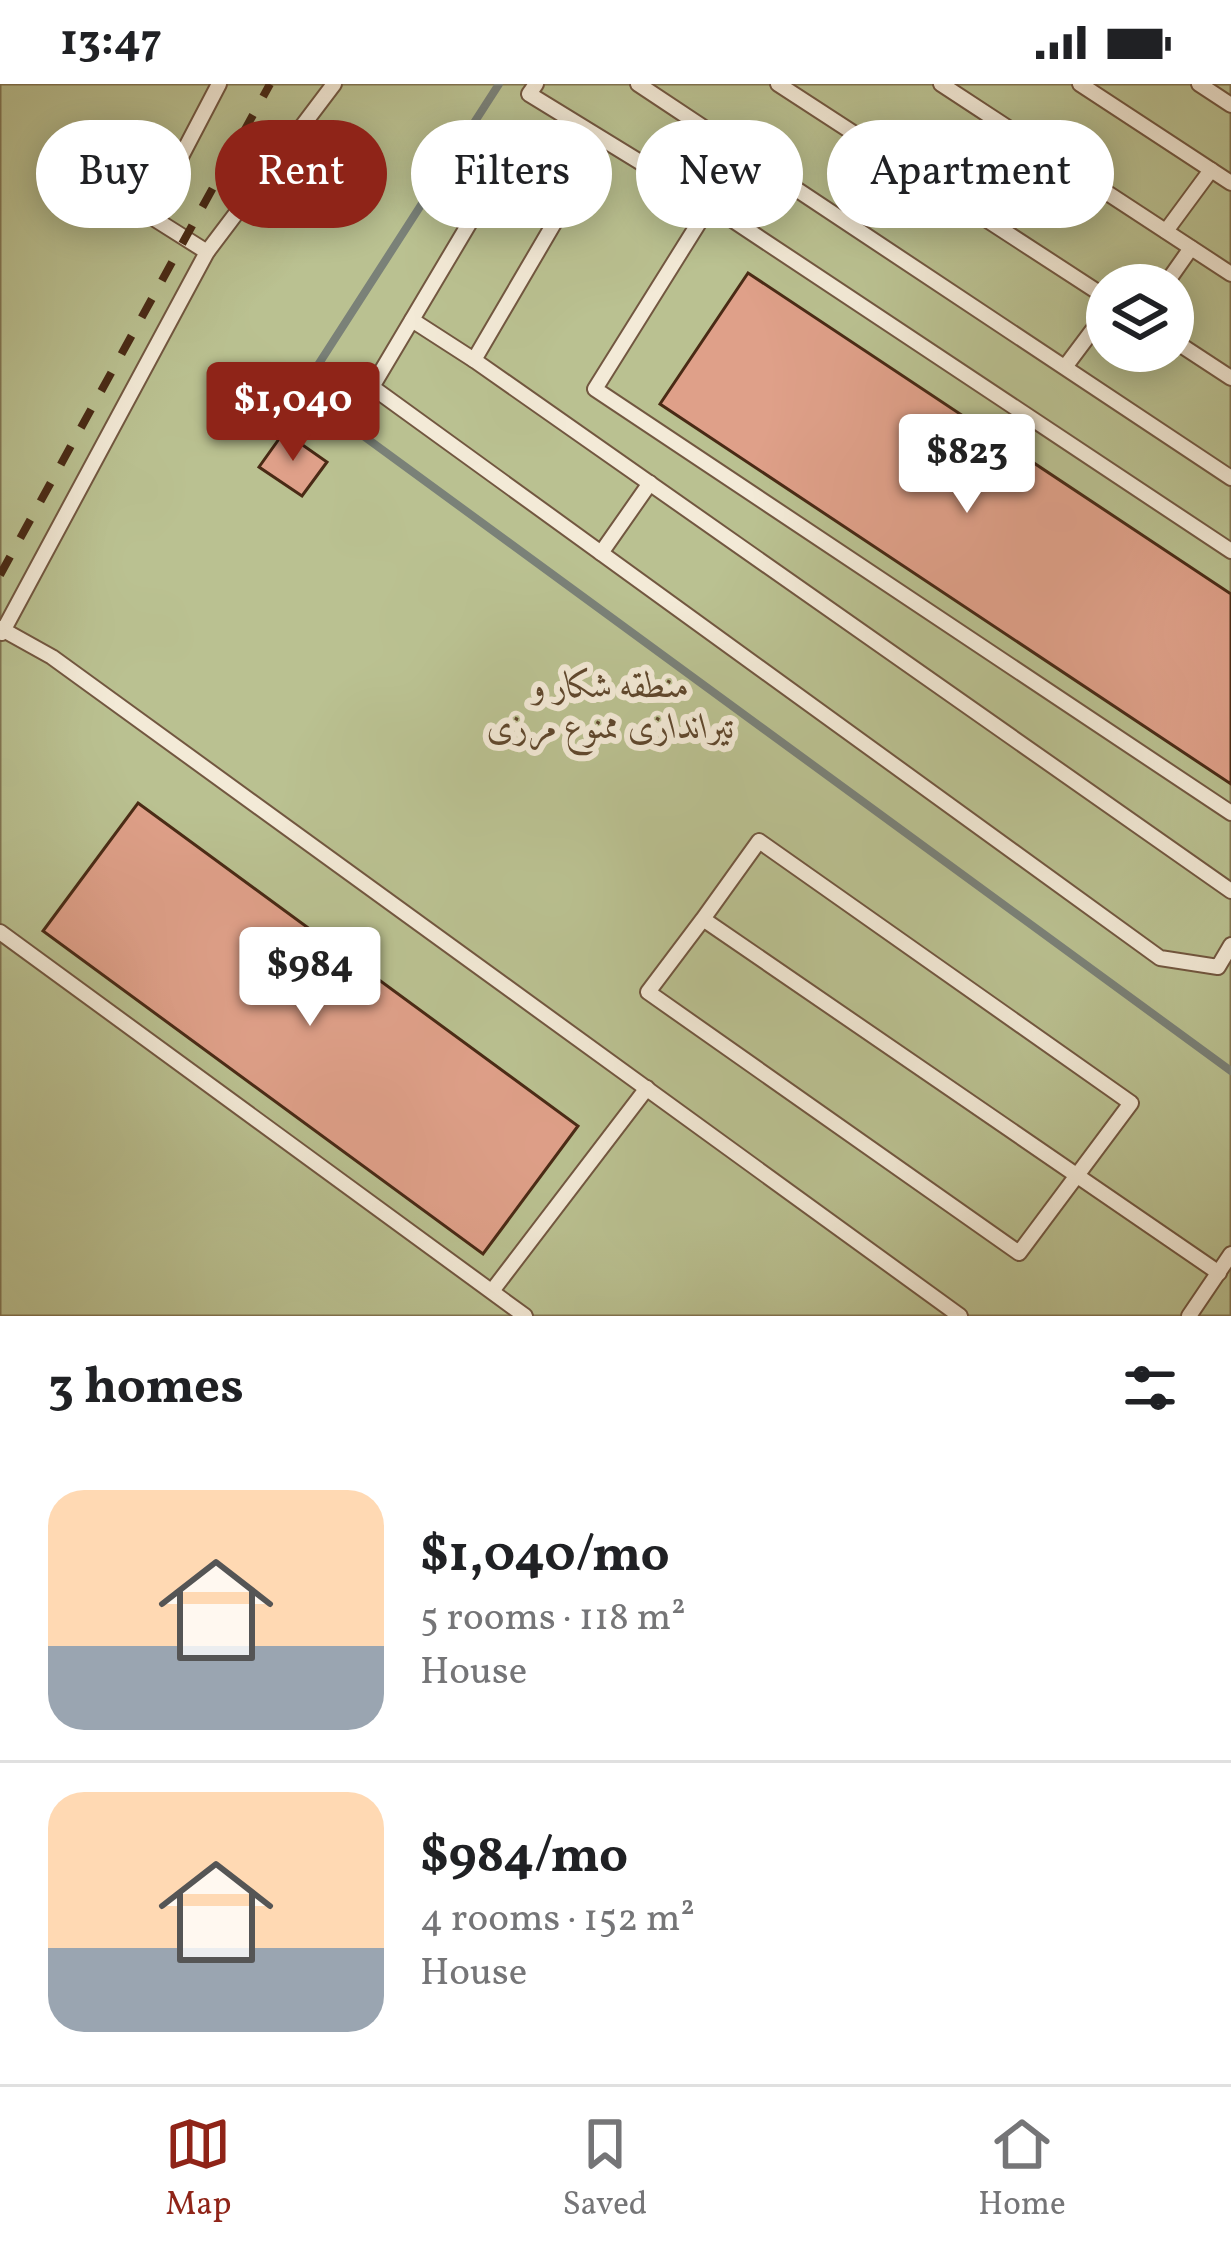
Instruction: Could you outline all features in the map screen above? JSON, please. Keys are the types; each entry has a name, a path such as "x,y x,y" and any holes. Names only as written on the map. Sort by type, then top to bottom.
{"lane":[{"path":"207,252 151,216 218,84"},
{"path":"334,84 207,252 1,631 52,657 960,1316"},
{"path":"536,84 529,94 636,160"},
{"path":"638,84 1231,478"},
{"path":"778,84 1086,284"},
{"path":"941,84 1231,274"},
{"path":"1080,84 1231,183"},
{"path":"1199,84 1231,105"},
{"path":"474,360 563,208 502,170 372,387 1160,958 1218,967 1231,945"},
{"path":"1166,232 1211,170"},
{"path":"696,228 595,389 1231,813"},
{"path":"743,228 1231,551"},
{"path":"1180,264 1191,248"},
{"path":"412,320 1231,891"},
{"path":"1065,368 1086,340"},
{"path":"1194,354 1231,378"},
{"path":"602,553 650,483"},
{"path":"758,842 1131,1103 1019,1253 648,992 703,919 758,842"},
{"path":"703,919 1219,1273"},
{"path":"0,932 525,1316"},
{"path":"492,1292 646,1088"},
{"path":"1190,1316 1231,1254"}],"green space":[{"name":"منطقه شکار و تیراندازی ممنوع مرزی","path":"0,84 1231,84 1231,1316 0,1316"}],"building":[{"path":"748,273 1231,594 1231,784 660,404"},
{"path":"284,432 327,462 302,496 259,467"},
{"path":"138,803 578,1126 483,1254 43,931"}],"waterway":[{"path":"289,410 499,84"},
{"path":"302,391 1231,1071"}],"railway":[{"path":"0,575 270,84"}]}
